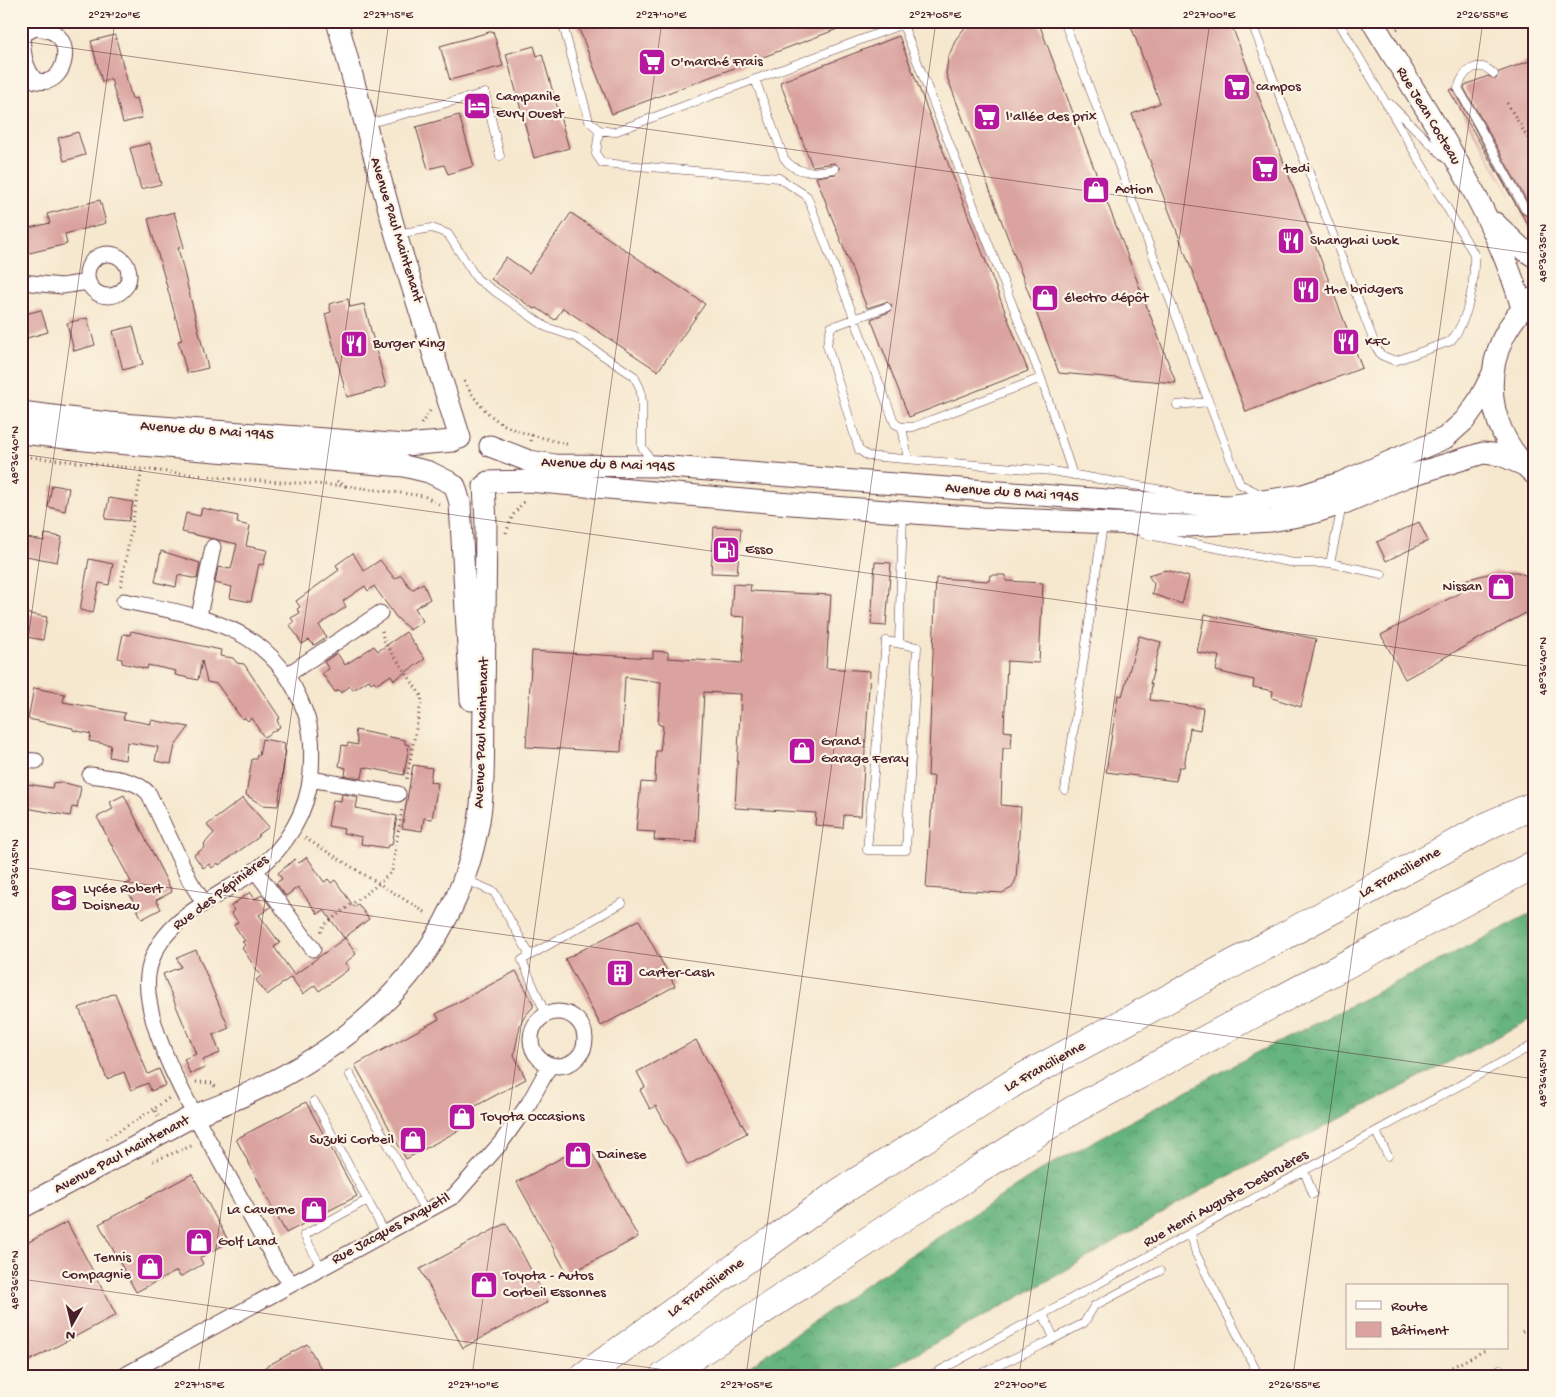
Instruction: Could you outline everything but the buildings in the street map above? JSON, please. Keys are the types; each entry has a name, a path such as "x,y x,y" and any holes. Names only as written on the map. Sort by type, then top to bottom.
{"highway":[{"path":"1492,823 1507,802 1535,786"},
{"name":"La Francilienne","path":"584,1376 840,1192 1018,1080 1492,823 1535,805"},
{"path":"664,1376 690,1366 1073,1110 1535,864"},
{"path":"563,1376 598,1350 628,1344"}],"main road":[{"name":"Avenue Paul Maintenant","path":"337,21 456,440"},
{"name":"Rue Jean Cocteau","path":"1372,21 1467,180 1484,211 1511,272 1528,302"},
{"name":"Rue Jean Cocteau","path":"1484,211 1515,243 1535,257"},
{"name":"Avenue du 8 Mai 1945","path":"1528,302 1504,335 1497,350 1492,375 1492,399 1498,423 1508,445 1529,470"},
{"name":"Avenue du 8 Mai 1945","path":"21,433 104,442 404,466 429,472 452,484 470,490 528,471 580,467 656,466 1209,506 1273,501 1302,495 1340,483 1445,438 1465,420 1492,375"},
{"name":"Avenue du 8 Mai 1945","path":"21,412 108,423 405,445 476,437 528,471 778,503 1102,524 1230,525 1290,518 1342,504 1405,477 1483,453 1501,455 1529,470"},
{"path":"452,484 442,468 442,460 448,447 456,440"},
{"path":"486,484 493,476 496,461 490,446"},
{"path":"721,471 882,494 896,501 903,512"},
{"name":"Avenue Paul Maintenant","path":"195,1115 219,1094 298,1052 349,1018 371,999 405,959 432,917 454,874 463,846 473,788 474,759 460,503 452,484"},
{"name":"Avenue Paul Maintenant","path":"21,1208 195,1115 224,1105 284,1074 336,1044 381,1008 417,967 443,923 464,879 474,842 482,791 486,484"}],"street":[{"path":"21,282 62,286 88,282"},
{"path":"199,616 212,547"},
{"name":"Rue des Pépinières","path":"124,601 199,616 229,626 248,637 266,652 287,675 300,698 307,717 311,738 310,779 301,813 292,830 269,859 173,926 152,957 147,990 149,1010 182,1090 195,1115"},
{"path":"287,675 380,612"},
{"path":"90,775 132,783 144,788 149,794 190,881 204,903"},
{"path":"310,779 398,794"},
{"path":"255,870 314,949"},
{"path":"556,1012 571,1016 582,1026 585,1036 584,1047 574,1061 565,1065 550,1064 541,1059 534,1051 531,1041 532,1030 538,1021 546,1015 556,1012"},
{"name":"Rue Jacques Anquetil","path":"123,1376 454,1196 500,1144 529,1103 550,1064"},
{"path":"195,1115 279,1268 291,1283"}],"lane":[{"path":"562,21 589,121 599,130 614,132 911,21"},
{"path":"1064,21 1240,484 1273,501"},
{"path":"1251,21 1376,347 1381,354 1396,361 1451,341 1455,336 1467,307 1474,254 1338,21"},
{"path":"903,25 1041,378 1073,475"},
{"path":"1494,74 1488,68 1480,66 1471,69 1462,75 1458,88 1525,209 1535,216"},
{"path":"755,79 788,165 809,172 835,169"},
{"path":"365,124 485,92 500,156"},
{"path":"1382,96 1467,180"},
{"path":"599,130 596,154 602,163 779,178 807,196 895,424 902,427 913,427 1041,378"},
{"path":"396,234 432,228 448,234 477,279 546,327 574,337 634,376 640,388 642,401 642,447 656,466"},
{"path":"887,307 831,326 827,345 859,450 868,456 1073,475 1169,491 1209,506"},
{"path":"1177,405 1209,402"},
{"path":"902,427 908,460"},
{"path":"1330,563 1342,504"},
{"path":"899,643 903,512"},
{"path":"1065,790 1102,524 1294,563 1330,563 1382,574"},
{"path":"886,641 899,643 917,647 906,850 867,850 886,641"},
{"path":"464,879 494,892 530,955"},
{"path":"546,1015 522,960 622,903"},
{"name":"Rue Henri Auguste Desbruères","path":"930,1376 1535,1044"},
{"path":"350,1075 426,1211"},
{"path":"314,1102 385,1233"},
{"path":"1376,1132 1388,1156"},
{"path":"1304,1171 1313,1194"},
{"path":"321,1267 304,1235 367,1200"},
{"path":"1190,1234 1196,1254 1259,1376"},
{"path":"975,1376 1084,1324 1094,1306 1160,1271"},
{"path":"1043,1314 1054,1338"}],"path":[{"path":"1507,103 1535,150"},
{"path":"463,379 483,410 511,430 532,435 526,499 513,515 505,536"},
{"path":"21,456 233,479 346,486 424,496 438,502 447,516 460,521"},
{"path":"124,601 120,591 142,469"},
{"path":"329,476 346,486"},
{"path":"486,523 510,523"},
{"path":"292,830 432,917"},
{"path":"103,1140 154,1109"},
{"path":"180,1152 208,1138"},
{"path":"1522,1332 1535,1326"},
{"path":"1434,1376 1484,1351"},
{"path":"1523,1376 1535,1369"}],"green space":[{"path":"1535,912 1535,1017 1213,1184 1037,1287 875,1376 736,1376 868,1283 1043,1169 1247,1058"}],"place":[{"name":"O'marché Frais","path":"652,62"},
{"name":"campos","path":"1237,87"},
{"name":"Campanile Evry Ouest","path":"477,106"},
{"name":"l'allée des prix","path":"987,117"},
{"name":"tedi","path":"1265,169"},
{"name":"Action","path":"1096,190"},
{"name":"Shanghai wok","path":"1291,241"},
{"name":"the bridgers","path":"1306,290"},
{"name":"électro dépôt","path":"1045,298"},
{"name":"KFC","path":"1346,342"},
{"name":"Burger King","path":"354,344"},
{"name":"Esso","path":"726,550"},
{"name":"Nissan","path":"1501,587"},
{"name":"Grand Garage Feray","path":"802,751"},
{"name":"Lycée Robert Doisneau","path":"64,898"},
{"name":"Carter-Cash","path":"620,973"},
{"name":"Toyota Occasions","path":"462,1117"},
{"name":"Suzuki Corbeil","path":"413,1140"},
{"name":"Dainese","path":"578,1155"},
{"name":"La Caverne","path":"314,1210"},
{"name":"Golf Land","path":"199,1242"},
{"name":"Tennis Compagnie","path":"150,1267"},
{"name":"Toyota - Autos Corbeil Essonnes","path":"484,1285"}]}
